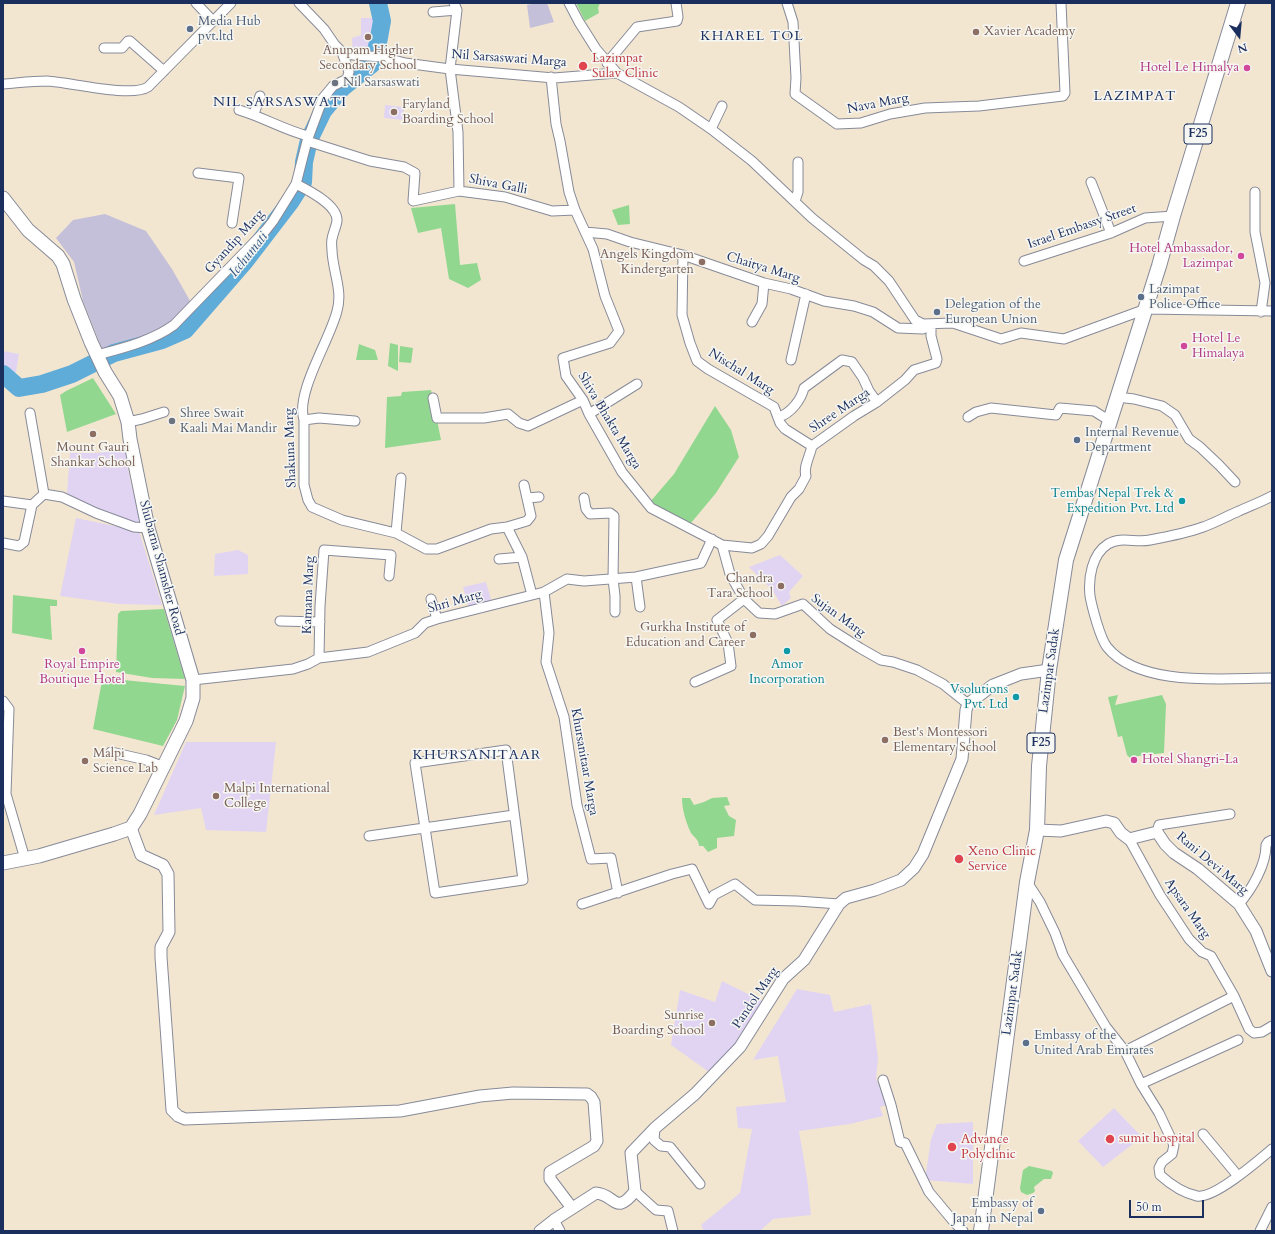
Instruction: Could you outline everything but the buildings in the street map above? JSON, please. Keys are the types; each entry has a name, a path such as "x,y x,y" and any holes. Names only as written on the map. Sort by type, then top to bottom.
{"main road":[{"name":"F25","path":"1173,216 1238,3"},
{"name":"Shubarna Shamsher Road","path":"3,198 28,230 58,256 64,264 74,299 97,355 105,372 120,396 128,422 148,528 193,680 193,698 186,721 140,814 131,828"},
{"name":"Lazimpat Sadak","path":"981,1231 1027,882 1037,830 1039,766 1049,670 1066,560 1146,309 1173,216"},
{"path":"3,863 25,859 131,828"}],"street":[{"path":"196,3 214,21"},
{"path":"3,84 46,81 138,92 148,87 230,3"},
{"path":"299,3 324,29 335,46 342,52"},
{"path":"569,3 596,49 617,73 679,107 711,129 752,161 812,218 864,260 874,266 889,281 915,320 923,324 953,323 1001,339 1021,333 1064,339 1146,309 1272,311"},
{"path":"608,63 638,27 677,21 678,17 676,3"},
{"name":"Nava Marg","path":"787,3 793,22 796,78 795,94 837,124 861,123 890,114 925,108 979,106 1063,96 1066,93 1061,3"},
{"path":"433,12 455,6 450,69 458,132 459,191"},
{"path":"104,48 122,48 128,41 130,41 164,71"},
{"name":"Nil Sarsaswati Marga","path":"342,52 353,55 383,57 405,63 450,69 552,77 617,73"},
{"name":"Gyandip Marg","path":"97,355 129,346 154,336 174,325 266,230 300,186 308,138 323,98 333,86 347,79 349,72 342,52"},
{"path":"552,77 556,124 569,192 585,232"},
{"path":"254,114 260,96"},
{"path":"711,129 722,106"},
{"path":"239,110 254,114 308,138"},
{"name":"Shiva Galli","path":"308,138 370,160 404,167 416,173 414,201 459,191 505,197 552,211 575,210"},
{"path":"795,201 798,192 798,162"},
{"path":"198,174 239,178 232,223"},
{"path":"1091,182 1111,233"},
{"name":"Shakuna Marg","path":"300,186 318,197 333,210 336,216 332,239 333,260 339,288 338,311 306,387 302,402 302,414 304,420 304,485 308,500 312,507 342,520 396,533 422,547 437,549 491,529 508,527 527,521 532,516 527,498"},
{"path":"1255,192 1255,232 1266,283 1261,312"},
{"name":"Israel Embassy Street","path":"1024,261 1111,233 1145,218 1173,216"},
{"name":"Chaitya Marg","path":"585,232 607,234 630,242 683,255 764,283 791,289 824,301 854,306 873,312 898,328 923,329 931,324"},
{"name":"Shiva Bhakta Marga","path":"585,232 593,249 605,296 619,331 610,344 563,358 566,376 583,400 588,414 622,472 650,508 722,544"},
{"name":"Nischal Marg","path":"683,255 682,316 697,361 708,369 774,407 780,423 785,429 812,446"},
{"path":"752,322 762,304 764,283"},
{"path":"791,360 806,294"},
{"name":"Shree Marga","path":"722,544 752,548 761,544 768,536 791,497 799,489 806,476 804,470 808,462 812,446 876,402 905,380 914,370 936,363 937,359 931,336 931,324"},
{"path":"779,417 786,415 791,410 802,396 804,388 842,360 852,362 863,378 876,402"},
{"path":"588,414 637,384"},
{"path":"1117,397 1134,399 1162,406 1174,415 1189,438 1219,465 1235,482"},
{"path":"433,398 438,418 484,418 508,414 519,423 528,426 583,400"},
{"path":"968,417 976,412 990,408 1056,415 1060,408 1094,411 1110,421"},
{"path":"128,422 164,412"},
{"path":"30,413 44,494"},
{"path":"304,420 319,418 355,421"},
{"path":"396,533 401,478"},
{"path":"524,485 527,498 539,497"},
{"path":"3,543 19,546 24,542 32,505 44,494"},
{"path":"44,494 62,497 96,513 134,527 148,528"},
{"path":"1272,496 1202,528 1148,541 1118,540 1108,544 1100,552 1093,564 1090,578 1090,592 1092,606 1107,647 1120,659 1142,670 1164,676 1180,678 1272,678"},
{"path":"584,498 586,509 590,514 610,513 614,516 613,579 615,612"},
{"path":"3,502 32,505"},
{"path":"508,527 522,557 532,595"},
{"name":"Shri Marg","path":"193,680 293,669 308,664 319,658 368,652 415,633 426,623 544,592 567,579 584,581 636,577 701,563 712,539"},
{"name":"Sujan Marg","path":"722,544 730,574 744,599 759,613 769,614 782,612 803,604 830,629 860,648 881,660 893,662 917,670 943,684 968,704"},
{"name":"Kamana Marg","path":"319,658 324,550 391,555 389,576"},
{"path":"499,559 522,557"},
{"path":"636,577 640,607"},
{"name":"Khursanitaar Marga","path":"544,592 549,632 546,662 564,717 577,805 591,859 611,858 618,892"},
{"path":"431,599 437,619"},
{"path":"695,682 731,666 728,643 717,620 744,599"},
{"path":"280,621 320,622"},
{"path":"582,904 692,869 709,904 714,895 735,884 755,900 839,904 846,898 875,890 902,880 914,868 922,854 962,760 966,710 968,704 993,685 1021,674 1049,670"},
{"path":"3,701 9,709 6,794 25,859"},
{"path":"506,750 514,815 524,880 435,893 415,763 506,750"},
{"path":"111,752 146,760 164,767"},
{"path":"1157,832 1159,825 1230,814"},
{"path":"370,836 514,815"},
{"path":"1037,830 1061,831 1106,821 1114,823 1121,833 1129,839"},
{"path":"131,828 141,855 163,865 168,874 169,932 161,946 161,957 172,1110 178,1116 185,1119 400,1111 480,1096 513,1094 586,1094 591,1097 594,1102 597,1141 594,1146 550,1172 549,1176 572,1208"},
{"name":"Rani Devi Marg","path":"1129,839 1157,832 1165,844 1174,853 1198,869 1240,904 1256,932 1272,971"},
{"name":"Apsara Marg","path":"1129,839 1160,895 1189,939 1202,952 1211,956 1234,996 1249,1029 1254,1033 1262,1032 1272,1026"},
{"path":"1240,904 1251,889 1263,865 1266,844 1272,840"},
{"path":"1027,882 1043,908 1055,933 1063,955 1106,1027 1125,1051 1174,1145 1172,1154 1162,1162 1159,1168 1160,1175 1180,1189 1198,1196 1216,1190 1238,1176 1272,1149"},
{"name":"Pandol Marg","path":"635,1191 631,1153 655,1128 695,1094 740,1047 783,978 804,960 839,904"},
{"path":"1125,1051 1234,996"},
{"path":"1141,1084 1238,1040"},
{"path":"883,1080 900,1142 905,1143 929,1192 954,1222 964,1231"},
{"path":"655,1128 654,1140 661,1146 670,1147 700,1184"},
{"path":"1203,1134 1238,1176"},
{"path":"540,1231 554,1220 596,1193 601,1193 615,1203 619,1203 628,1200 635,1191 656,1210 668,1211 673,1231"},
{"path":"1260,1231 1272,1207"},
{"path":"554,1220 560,1231"}],"shaded area":[{"path":"547,3 554,22 530,28 527,5"},
{"name":"Anupam Higher Secondary School","path":"361,18 374,18 380,28 378,47 372,56 353,56 352,38 361,35"},
{"name":"Faryland Boarding School","path":"385,105 404,107 403,120 384,118"},
{"path":"105,214 146,231 172,269 193,306 171,331 104,354 83,301 74,262 56,238 73,220"},
{"path":"3,351 19,354 15,378 3,376"},
{"path":"125,450 130,480 141,524 131,522 68,498 67,493 70,453 94,453"},
{"path":"76,518 139,531 162,605 119,604 60,596"},
{"path":"238,550 248,555 248,574 214,576 215,554"},
{"name":"Chandra Tara School","path":"780,555 803,576 789,592 791,598 782,606 773,591 749,567"},
{"path":"486,582 492,603 469,609 463,587"},
{"name":"Malpi International College","path":"186,742 276,742 266,832 206,830 201,808 154,815"},
{"name":"Sunrise Boarding School","path":"722,981 764,1002 736,1043 709,1072 671,1045 680,990 715,1002"},
{"path":"797,989 830,995 834,1012 871,1004 878,1058 876,1079 887,1105 880,1107 883,1116 850,1124 799,1131 807,1178 811,1215 773,1219 760,1231 704,1231 701,1225 740,1193 752,1129 738,1128 736,1107 786,1102 778,1056 753,1060"},
{"name":"sumit hospital","path":"1114,1108 1142,1137 1103,1167 1078,1141"},
{"name":"Advance Polyclinic","path":"973,1122 973,1184 925,1180 931,1139 937,1124"}],"green space":[{"path":"576,3 600,3 598,8 599,13 585,21"},
{"path":"455,204 460,265 477,263 481,280 468,288 449,279 441,228 418,233 411,208"},
{"path":"629,205 630,224 618,225 612,210"},
{"path":"390,343 398,345 398,371 388,366"},
{"path":"359,344 375,350 378,360 356,360"},
{"path":"400,346 413,348 411,363 399,362"},
{"path":"93,378 116,414 67,432 60,395"},
{"path":"431,390 441,440 385,448 387,397 401,396 402,392"},
{"path":"715,406 731,430 739,457 716,493 691,523 650,502 674,474"},
{"path":"13,595 57,600 57,606 50,606 52,640 12,633"},
{"path":"164,609 185,679 152,678 116,672 118,614 121,611"},
{"path":"113,679 185,686 177,720 163,746 93,729 101,686 103,682"},
{"path":"1118,695 1115,705 1162,695 1166,704 1164,753 1138,756 1131,759 1127,755 1122,736 1118,737 1108,697"},
{"path":"727,797 730,805 724,806 729,816 736,820 734,836 717,838 717,848 708,852 703,846 699,846 697,840 687,825 682,798 690,798 694,805 712,798"},
{"path":"1029,1166 1052,1171 1053,1173 1051,1179 1044,1179 1034,1187 1035,1191 1033,1193 1027,1195 1021,1192 1020,1188 1023,1170"}],"waterway":[{"name":"Icchumati","path":"3,374 19,388 42,384 72,374 114,353 162,340 185,330 245,261 291,201 303,182 304,162 309,140 323,111 342,88 372,64 382,21 378,3"}],"place":[{"name":"Media Hub pvt.ltd","path":"190,29"},
{"name":"Xavier Academy","path":"976,32"},
{"name":"Anupam Higher Secondary School","path":"368,37"},
{"name":"Lazimpat Sulav Clinic","path":"583,66"},
{"name":"Hotel Le Himalya","path":"1247,68"},
{"name":"Nil Sarsaswati","path":"335,83"},
{"name":"Faryland Boarding School","path":"394,112"},
{"name":"Hotel Ambassador, Lazimpat","path":"1241,256"},
{"name":"Angels Kingdom Kindergarten","path":"702,262"},
{"name":"Lazimpat Police Office","path":"1141,297"},
{"name":"Delegation of the European Union","path":"937,312"},
{"name":"Hotel Le Himalaya","path":"1184,346"},
{"name":"Shree Swait Kaali Mai Mandir","path":"172,421"},
{"name":"Mount Gauri Shankar School","path":"93,434"},
{"name":"Internal Revenue Department","path":"1077,440"},
{"name":"Tembas Nepal Trek & Expedition Pvt. Ltd","path":"1182,501"},
{"name":"Chandra Tara School","path":"781,586"},
{"name":"Gurkha Institute of Education and Career","path":"753,635"},
{"name":"Royal Empire Boutique Hotel","path":"82,651"},
{"name":"Amor Incorporation","path":"787,651"},
{"name":"Vsolutions Pvt. Ltd","path":"1016,697"},
{"name":"Best's Montessori Elementary School","path":"885,740"},
{"name":"Hotel Shangri-La","path":"1134,760"},
{"name":"Malpi Science Lab","path":"85,761"},
{"name":"Malpi International College","path":"216,796"},
{"name":"Xeno Clinic Service","path":"959,859"},
{"name":"Sunrise Boarding School","path":"712,1023"},
{"name":"Embassy of the United Arab Emirates","path":"1026,1043"},
{"name":"sumit hospital","path":"1110,1139"},
{"name":"Advance Polyclinic","path":"952,1147"},
{"name":"Embassy of Japan in Nepal","path":"1041,1211"}],"district":[{"name":"KHAREL TOL","path":"752,37"},
{"name":"LAZIMPAT","path":"1135,97"},
{"name":"NIL SARSASWATI","path":"280,103"},
{"name":"KHURSANITAAR","path":"477,756"}]}
